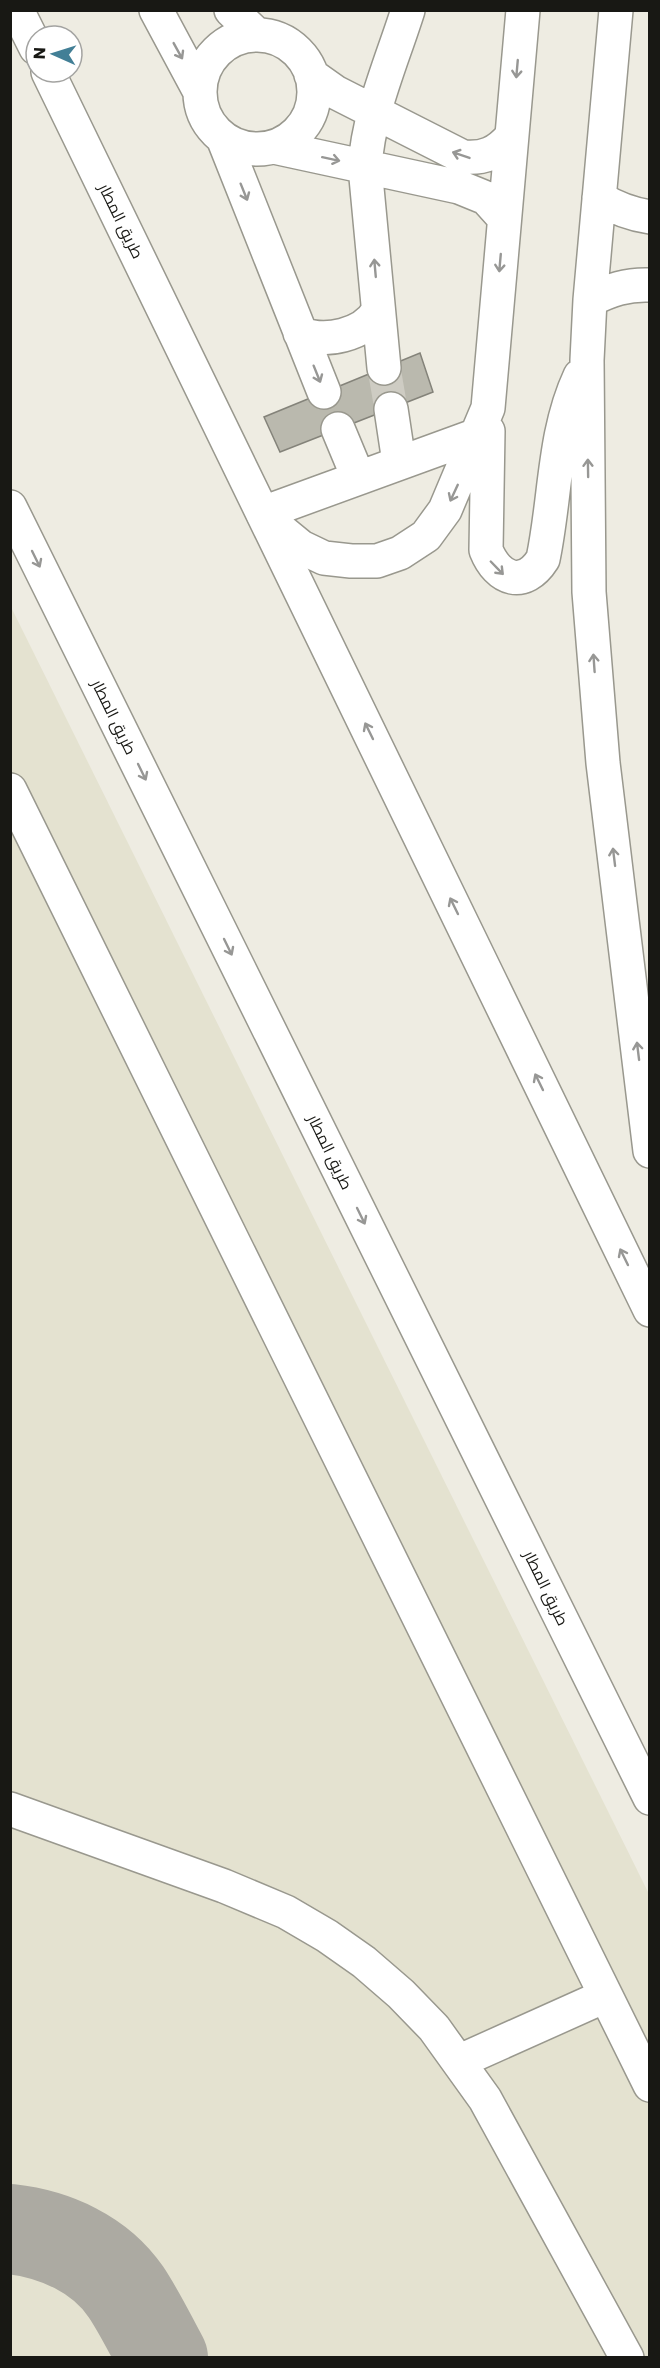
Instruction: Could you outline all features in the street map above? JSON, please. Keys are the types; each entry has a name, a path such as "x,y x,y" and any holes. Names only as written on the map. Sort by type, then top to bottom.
{"main road":[{"path":"17,10 24,24"},
{"path":"156,10 200,92"},
{"path":"231,10 257,35"},
{"path":"384,368 365,167 376,112 408,10"},
{"path":"523,10 483,422 486,550 492,565 504,576 520,577 535,571 543,559 562,422 569,399 587,360"},
{"path":"616,10 590,300 587,360 589,592 603,763 650,1150"},
{"path":"257,35 275,38 290,46 303,59 311,75 314,93 310,110 302,126 290,139 274,147 256,150 238,147 223,138 211,125 202,110 200,92 203,74 211,58 224,46 240,38 257,35"},
{"path":"311,75 335,92 463,158 476,159 487,156 501,149 511,137"},
{"name":"طريق المطار","path":"54,84 650,1310"},
{"path":"223,138 324,392"},
{"path":"274,147 473,191 486,198 504,218"},
{"path":"599,198 633,215 650,217"},
{"path":"590,300 612,289 650,285"},
{"path":"300,333 310,338 328,338 368,325 378,311"},
{"path":"391,409 399,462"},
{"path":"483,422 446,510 426,536 400,553 376,561 324,558 302,548 265,516 399,462 483,422"},
{"path":"338,429 358,477"},
{"name":"طريق المطار","path":"10,507 650,1798"},
{"path":"10,790 650,2085"},
{"path":"10,1809 224,1886 286,1912 327,1936 401,1994 434,2028 460,2061 485,2099 627,2358"},
{"path":"460,2061 605,1996"}],"shaded area":[{"path":"10,605 649,1894 649,2357 11,2357"}],"building":[{"path":"420,353 433,392 280,452 264,417"}],"taxiway":[{"path":"10,2229 60,2241 90,2257 103,2267 126,2292 163,2358"}],"tunnel":[{"path":"384,368 391,409"}]}
